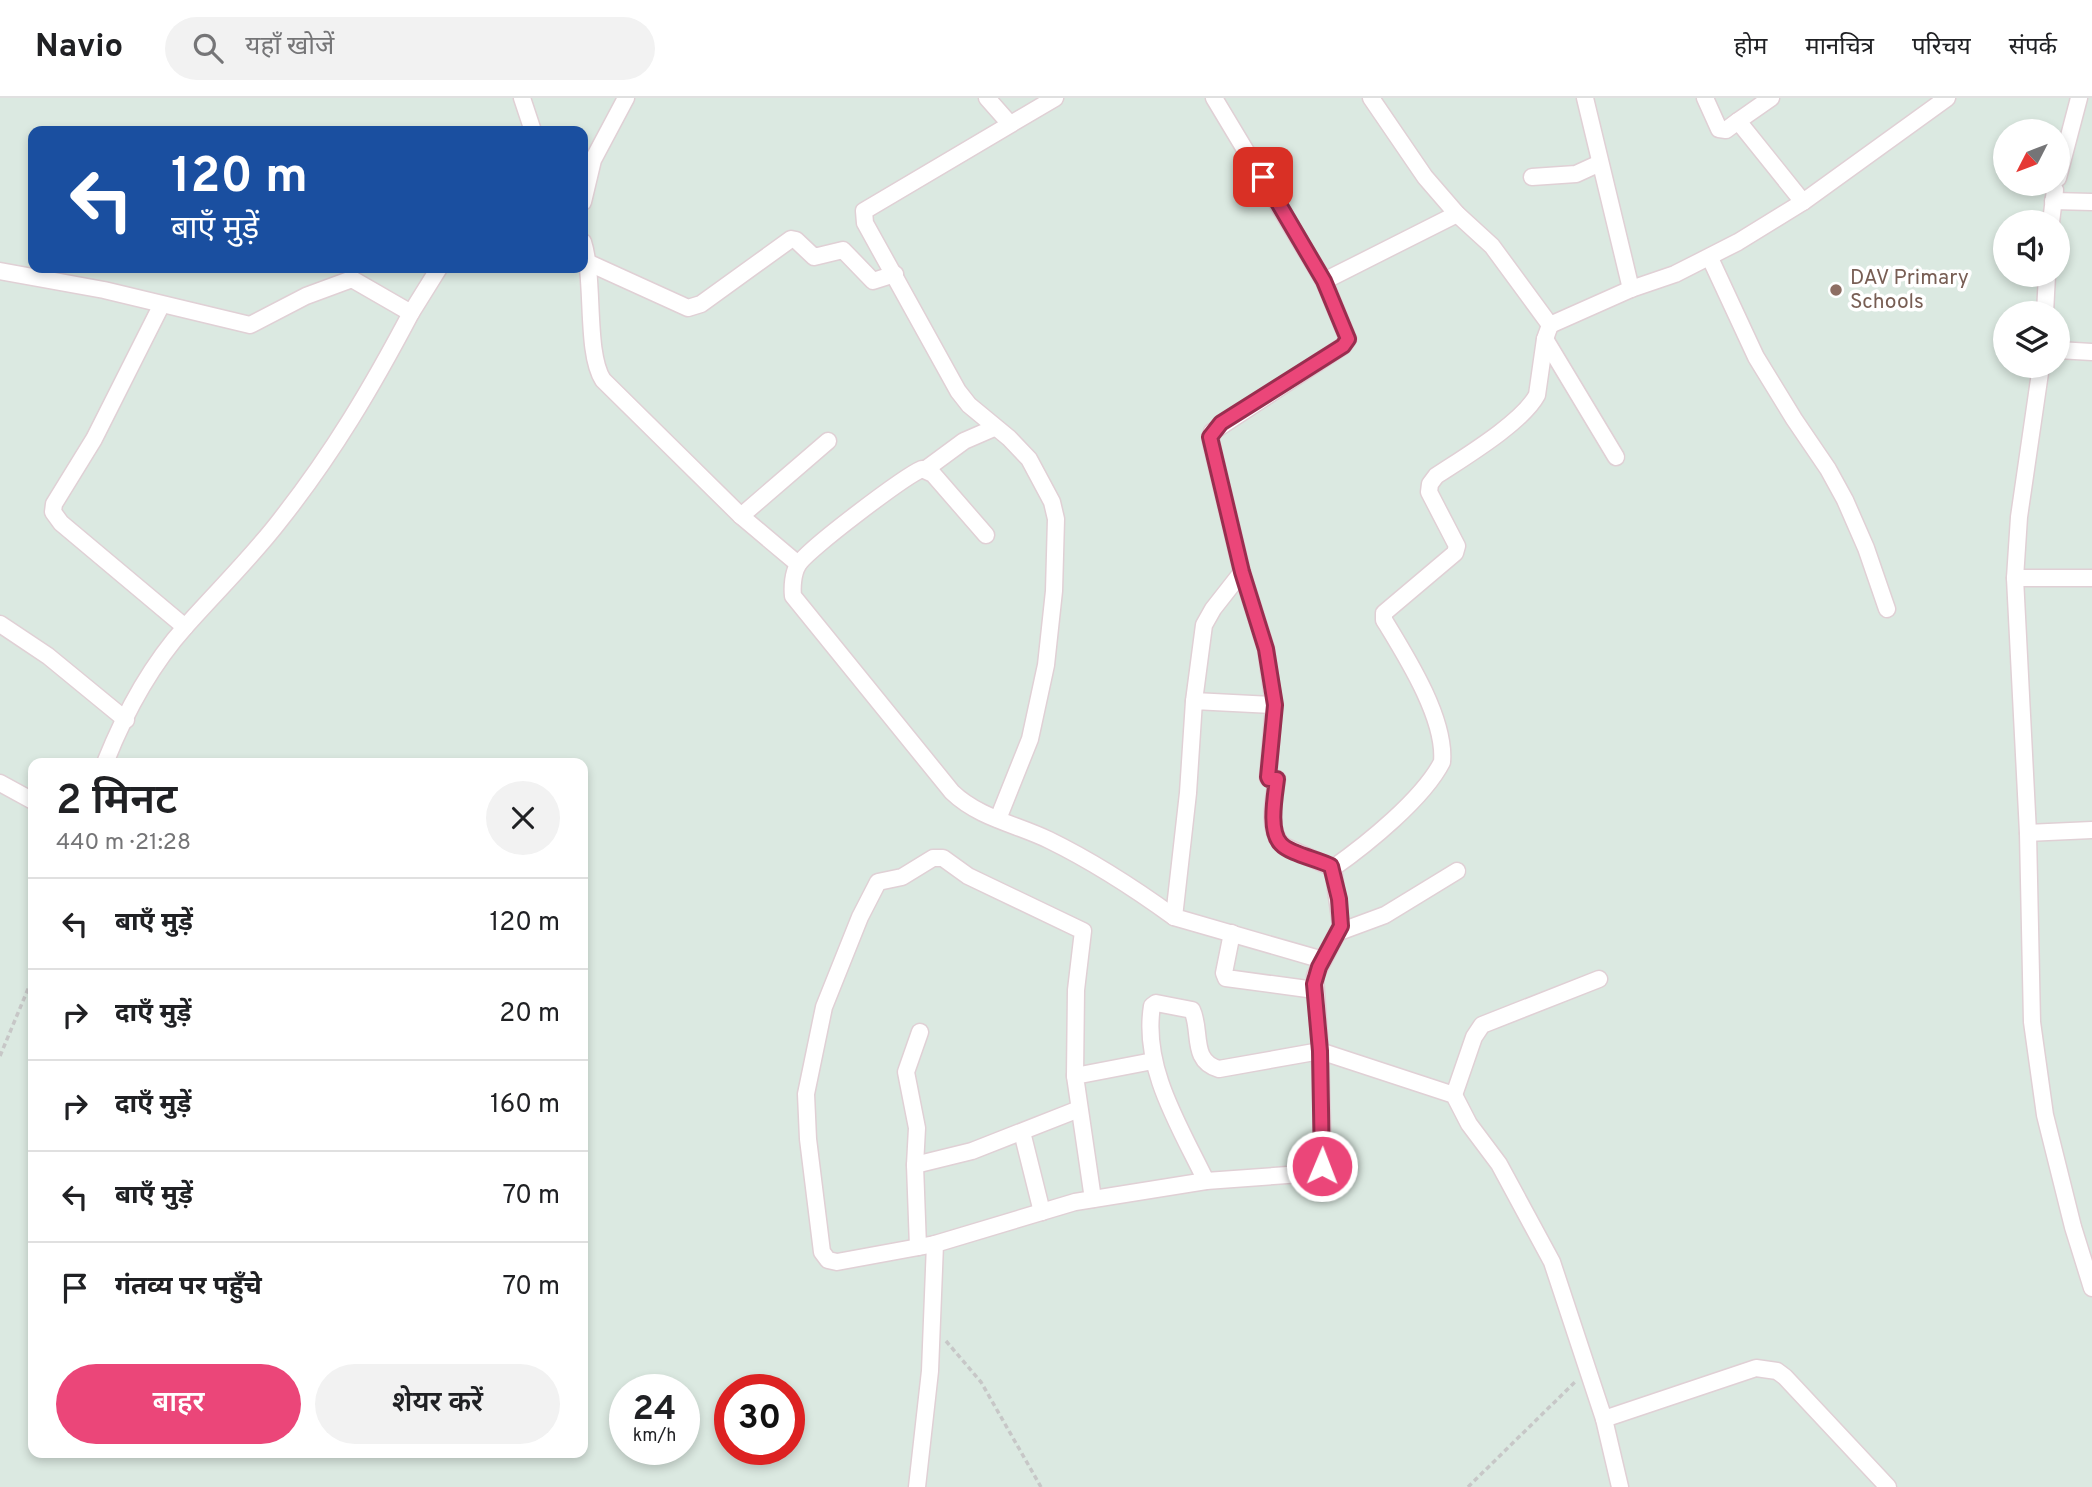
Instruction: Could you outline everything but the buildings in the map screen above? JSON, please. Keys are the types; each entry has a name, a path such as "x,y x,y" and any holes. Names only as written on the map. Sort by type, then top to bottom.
{"street":[{"path":"523,98 531,126"},
{"path":"588,158 625,98"},
{"path":"988,98 1010,124"},
{"path":"998,819 1030,739 1046,665 1057,540 1052,502 1028,459 1009,438 969,405 958,391 865,223 863,211 1055,98"},
{"path":"1214,98 1324,281 1347,335 1347,342 1221,423 1210,437 1242,572 1266,649 1275,705 1268,777 1277,779 1272,817 1278,840 1284,846 1333,868"},
{"path":"1371,98 1424,177 1457,214 1492,246 1547,332 1616,457"},
{"path":"1585,98 1631,289"},
{"path":"1705,98 1718,129 1726,130 1771,98"},
{"path":"1547,332 1631,289 1675,274 1710,258 1803,202 1947,98"},
{"path":"2070,130 2078,98"},
{"path":"1738,121 1803,202"},
{"path":"1532,177 1576,174 1600,163"},
{"path":"2052,210 2054,196"},
{"path":"2053,201 2092,202"},
{"path":"1324,281 1457,214"},
{"path":"589,263 688,308 701,304 791,239 796,240 814,257 843,250 873,281 895,274"},
{"path":"1710,258 1756,357 1845,499 1866,548 1887,610"},
{"path":"588,260 598,373 741,516 798,564"},
{"path":"0,271 104,290 161,306 250,325 306,296 352,279 411,313"},
{"path":"107,758 144,684 185,627 230,581 281,520 341,438 436,273"},
{"path":"161,306 94,439 54,504 54,512 61,523 185,627"},
{"path":"1333,868 1386,825 1414,798 1442,762 1433,716 1419,679 1384,620 1384,613 1455,553 1457,547 1429,492 1430,484 1531,404 1537,395 1547,332"},
{"path":"2070,351 2092,352"},
{"path":"2038,378 2019,517 2015,578 2028,833 2032,1022 2043,1102 2073,1227 2092,1288"},
{"path":"994,428 964,441 926,469 916,471 798,564 792,588 798,606 906,732 952,792 970,808 1084,858 1118,876 1174,917 1323,960"},
{"path":"741,516 828,441"},
{"path":"926,469 986,534"},
{"path":"1174,917 1204,625 1242,572"},
{"path":"2015,578 2092,578"},
{"path":"0,624 48,656 126,720"},
{"path":"1195,701 1275,705"},
{"path":"0,783 28,799"},
{"path":"2028,833 2092,830"},
{"path":"1093,1199 1075,1076 1076,1002 1083,931 968,876 943,858 933,858 902,877 878,882 860,917 824,1007 806,1094 808,1139 822,1252 828,1260 837,1262 935,1244 1093,1199 1206,1181 1309,1175 1319,1171 1323,1159 1315,976 1339,932 1339,899 1333,868"},
{"path":"1339,932 1385,915 1457,871"},
{"path":"1233,933 1224,973 1226,978 1315,990"},
{"path":"1454,1095 1474,1037 1482,1025 1599,979"},
{"path":"1206,1181 1174,1115 1153,1061 1152,1008 1156,1003 1192,1010 1199,1053 1212,1067 1219,1069 1320,1051 1454,1095 1469,1124 1499,1164 1552,1262 1604,1419 1620,1487"},
{"path":"918,1247 916,1128 906,1072 920,1032"},
{"path":"1075,1076 1153,1061"},
{"path":"915,1166 972,1151 1079,1109"},
{"path":"1022,1132 1042,1212"},
{"path":"917,1487 933,1327 935,1244"},
{"path":"1604,1419 1756,1368 1767,1368 1785,1377 1888,1487"}],"path":[{"path":"0,1056 28,989"},
{"path":"933,1327 981,1382 1041,1487"},
{"path":"1468,1487 1587,1370"}],"place":[{"name":"DAV Primary Schools","path":"1836,290"}],"route":[{"path":"1263,177 1324,281 1348,339 1343,346 1221,423 1210,437 1242,572 1266,649 1275,705 1268,777 1277,779 1272,817 1278,840 1281,845 1331,866 1339,899 1341,926 1319,967 1314,984 1320,1051 1322,1166"}]}
